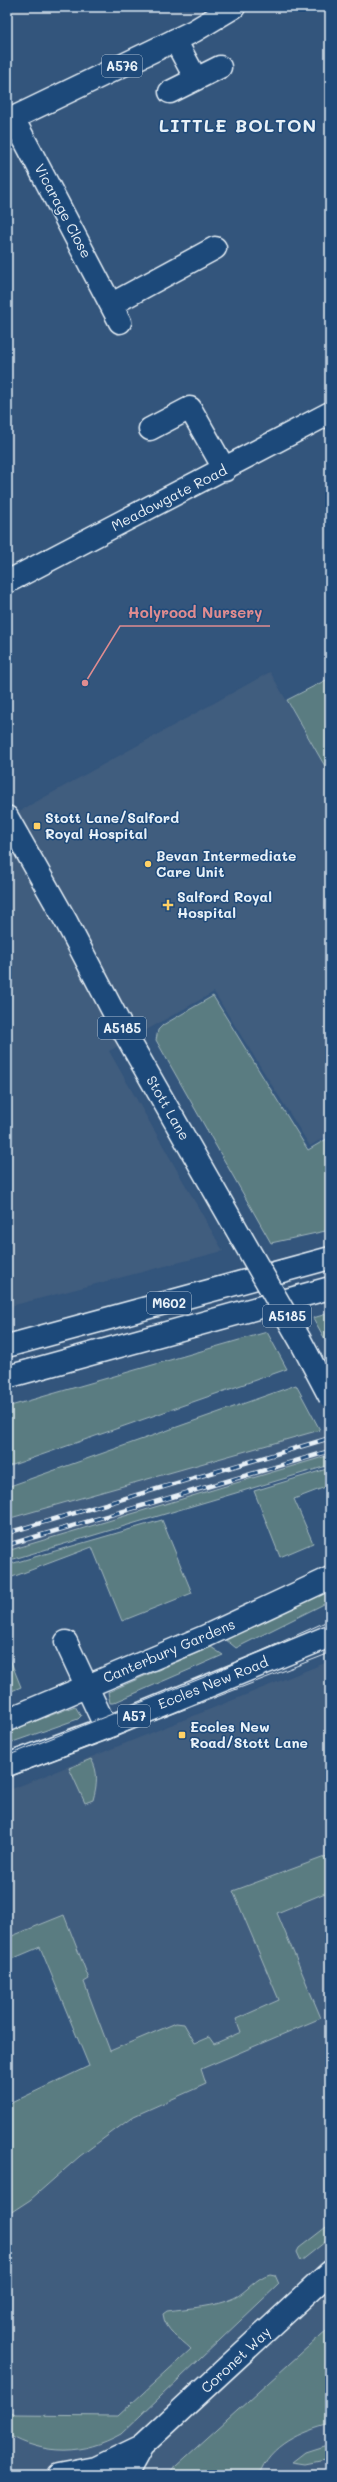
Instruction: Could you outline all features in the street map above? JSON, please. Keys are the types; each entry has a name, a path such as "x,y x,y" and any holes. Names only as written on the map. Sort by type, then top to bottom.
{"main road":[{"name":"A576","path":"10,119 175,40 234,7"},
{"path":"175,40 196,79"},
{"path":"170,92 220,67"},
{"name":"Vicarage Close","path":"10,119 116,313 215,248"},
{"path":"150,429 190,408 225,470"},
{"name":"Meadowgate Road","path":"7,582 225,470 330,413"},
{"name":"Stott Lane","path":"7,818 67,922 123,1030 300,1340 330,1397"},
{"name":"M602","path":"7,1346 330,1258"},
{"name":"M602","path":"7,1377 330,1288"},
{"name":"M602","path":"7,1336 193,1296"},
{"name":"M602","path":"7,1390 185,1328"},
{"name":"Canterbury Gardens","path":"7,1720 204,1637 330,1578"},
{"name":"Eccles New Road","path":"7,1765 106,1728 330,1636"},
{"path":"66,1642 106,1728"},
{"name":"Coronet Way","path":"142,2446 330,2272"},
{"path":"59,2475 96,2468 142,2446"},
{"path":"126,2475 142,2446"}],"shaded area":[{"name":"Salford Royal Hospital","path":"270,672 330,776 330,1134 310,1146 214,992 109,1051 223,1251 7,1307 7,818"},
{"path":"330,1427 330,1465 7,1561 7,1519"},
{"path":"330,1661 330,2475 7,2475 7,2215 30,2200 80,2156 133,2116 83,1982 89,1980 64,1915 7,1938 7,1791"}],"green space":[{"path":"330,678 330,775 287,700"},
{"path":"213,996 308,1150 330,1137 330,1230 271,1243 156,1040 158,1030 163,1025"},
{"path":"330,1313 330,1348 313,1318"},
{"path":"267,1332 287,1369 7,1467 7,1407"},
{"path":"296,1385 320,1430 7,1519 7,1487"},
{"path":"330,1455 330,1465 7,1561 7,1551"},
{"path":"330,1468 330,1489 328,1486 294,1499 313,1543 280,1557 254,1491"},
{"path":"162,1520 192,1593 122,1621 92,1547 7,1579 7,1565"},
{"path":"330,1590 330,1601 236,1648 225,1639"},
{"path":"211,1647 223,1655 110,1703 108,1692"},
{"path":"7,1652 21,1687 7,1693"},
{"path":"75,1706 81,1716 78,1719 7,1744 7,1732"},
{"path":"91,1759 94,1764 96,1774 96,1789 93,1800 85,1803 69,1768"},
{"path":"330,1855 330,1891 277,1913 321,2018 201,2069 206,2084 134,2116 80,2156 30,2200 7,2215 7,2105 89,2066 40,1947 7,1961 7,1938 64,1915 89,1979 84,1982 110,2051 176,2023 184,2024 195,2043 209,2037 214,2044 241,2032 236,2019 279,2000 233,1891"},
{"path":"330,2224 330,2238 301,2261 297,2252 299,2248"},
{"path":"270,2274 275,2275 279,2284 121,2434 92,2446 64,2450 36,2446 7,2434 7,2412 15,2415 118,2416 191,2349 170,2330 164,2320 163,2314 167,2311 201,2307 226,2301 239,2295 260,2279"},
{"path":"329,2328 330,2424 298,2435 279,2447 264,2464 259,2475 166,2475"},
{"path":"330,2444 330,2459 305,2464 292,2462 305,2452"}],"tram line":[{"path":"7,1756 202,1678 330,1620"},
{"path":"7,1778 330,1653"}],"railway":[{"path":"7,1533 330,1438"},
{"path":"7,1545 330,1451"}],"place":[{"name":"Holyrood Nursery","path":"85,683"},
{"name":"Stott Lane/Salford Royal Hospital","path":"37,826"},
{"name":"Bevan Intermediate Care Unit","path":"148,864"},
{"name":"Salford Royal Hospital","path":"168,905"},
{"name":"Eccles New Road/Stott Lane","path":"182,1735"}],"district":[{"name":"LITTLE BOLTON","path":"238,126"}]}
